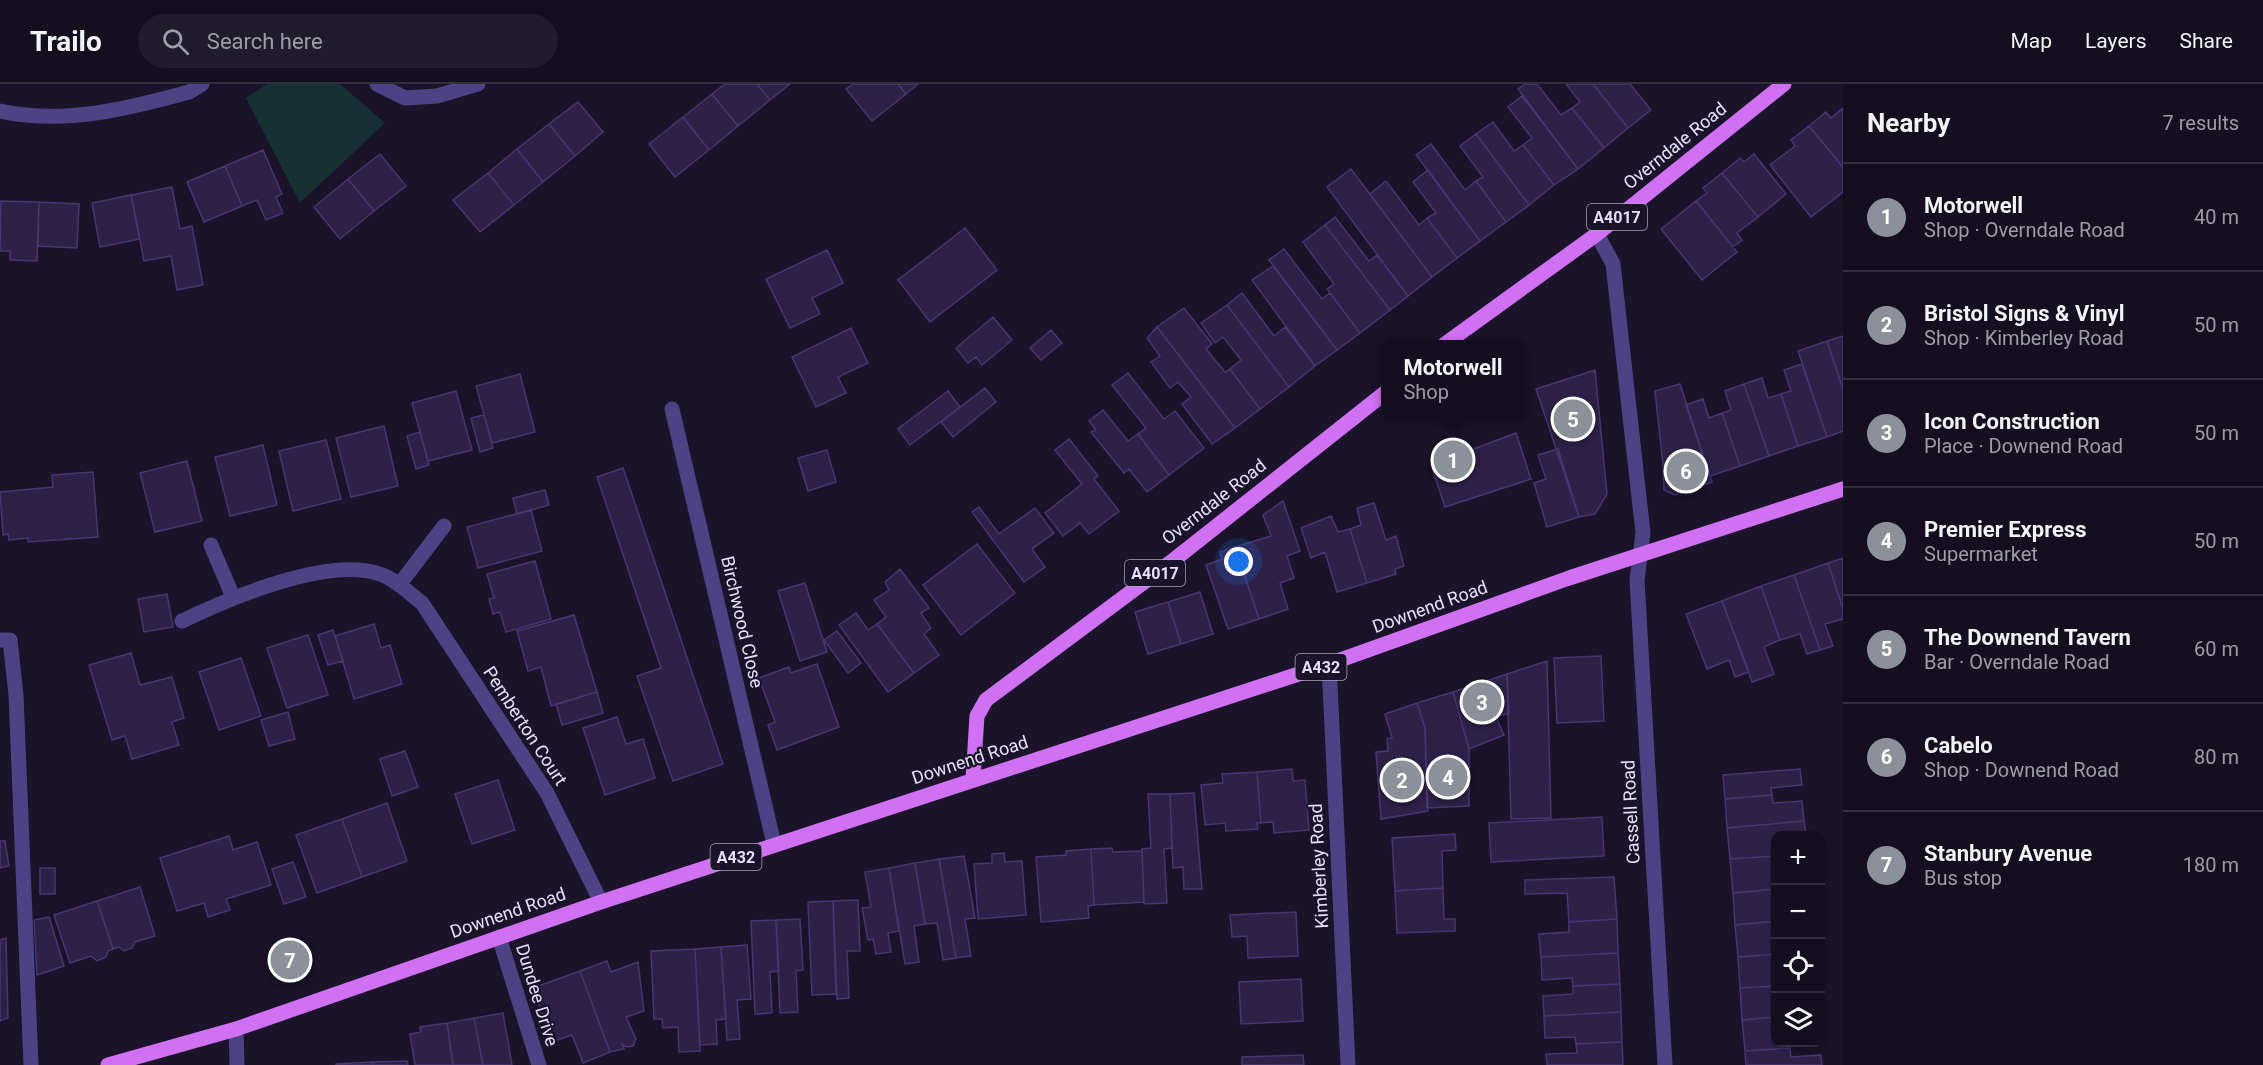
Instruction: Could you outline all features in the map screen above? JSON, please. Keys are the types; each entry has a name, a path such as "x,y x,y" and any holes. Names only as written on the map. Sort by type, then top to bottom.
{"main road":[{"name":"Overndale Road","path":"1452,340 1597,234 1784,84"},
{"name":"Overndale Road","path":"973,778 977,716 986,700 1175,559 1381,396"},
{"name":"Downend Road","path":"108,1065 236,1029 601,902 973,778 1329,664 1569,578 1843,489"}],"street":[{"path":"0,111 24,116 84,116 189,92 202,84"},
{"path":"376,84 405,98 436,96 478,84"},
{"name":"Cassell Road","path":"1597,234 1613,264 1643,533 1637,580 1665,1065"},
{"name":"Birchwood Close","path":"672,409 774,844"},
{"path":"399,585 444,526"},
{"path":"211,545 233,597"},
{"name":"Pemberton Court","path":"182,621 233,597 321,573 359,569 382,574 399,585 422,603 547,793 601,902"},
{"path":"0,640 10,640 16,695 31,1065"},
{"name":"Kimberley Road","path":"1329,664 1348,1065"},
{"name":"Dundee Drive","path":"499,937 539,1065"},
{"path":"236,1029 237,1065"}],"green space":[{"path":"267,84 340,84 385,123 300,203 246,98"}],"building":[{"path":"725,84 757,84 770,100 738,126 712,94"},
{"path":"757,84 790,84 770,100"},
{"path":"853,84 898,84 906,94 872,121 846,89"},
{"path":"898,84 918,84 906,94"},
{"path":"1525,84 1537,84 1561,115 1572,108 1604,148 1578,169 1518,89"},
{"path":"1566,84 1593,84 1628,128 1604,148 1572,108 1580,102"},
{"path":"1593,84 1630,84 1651,110 1628,128"},
{"path":"712,94 738,126 709,150 683,117"},
{"path":"1522,96 1578,169 1554,185 1523,145 1532,138 1508,107"},
{"path":"578,102 603,132 575,156 549,124"},
{"path":"1843,108 1843,167 1809,126 1826,112 1831,118"},
{"path":"683,117 709,150 675,177 649,144"},
{"path":"1493,122 1514,151 1523,145 1554,185 1529,205 1476,134"},
{"path":"549,124 575,156 543,182 517,149"},
{"path":"1809,126 1843,167 1843,192 1811,217 1770,165 1795,146 1791,140"},
{"path":"1476,134 1529,205 1506,222 1476,181 1483,177 1460,146"},
{"path":"1431,144 1465,190 1476,181 1506,222 1480,241 1416,155"},
{"path":"517,149 543,182 514,205 488,173"},
{"path":"263,150 282,194 276,197 283,213 266,220 257,200 242,206 225,166"},
{"path":"380,154 406,186 374,211 348,179"},
{"path":"1754,154 1786,194 1758,217 1722,173 1740,158 1744,162"},
{"path":"225,166 242,206 204,222 187,182"},
{"path":"1351,169 1432,277 1408,296 1327,187"},
{"path":"1428,170 1480,241 1457,258 1427,218 1436,213 1413,182"},
{"path":"488,173 514,205 480,232 453,200"},
{"path":"1722,173 1758,217 1737,233 1742,240 1733,247 1696,201 1707,193 1703,188"},
{"path":"348,179 374,211 340,239 314,207"},
{"path":"1386,181 1419,225 1427,218 1457,258 1432,277 1370,194"},
{"path":"172,187 180,229 192,226 203,285 177,290 171,256 144,261 131,195"},
{"path":"131,195 140,239 100,247 92,203"},
{"path":"1,201 39,202 37,261 10,260 10,251 0,251"},
{"path":"1696,201 1737,252 1702,280 1661,229"},
{"path":"39,202 79,204 77,248 38,246"},
{"path":"1335,217 1369,261 1377,255 1408,296 1390,310 1325,225"},
{"path":"1325,225 1390,310 1360,333 1327,289 1334,284 1303,242"},
{"path":"965,228 997,270 930,322 898,280"},
{"path":"1284,249 1322,299 1330,293 1360,333 1337,350 1269,260"},
{"path":"827,250 843,283 812,298 820,314 790,328 766,279"},
{"path":"1273,266 1337,350 1315,366 1252,280"},
{"path":"1242,293 1274,336 1285,327 1315,366 1289,387 1227,305"},
{"path":"1227,305 1289,387 1260,409 1230,369 1241,360 1223,337 1215,343 1201,323"},
{"path":"1184,308 1212,344 1206,349 1225,372 1230,369 1260,409 1235,428 1157,327"},
{"path":"993,317 1012,340 982,365 976,357 968,363 956,348"},
{"path":"1157,327 1235,428 1212,444 1182,404 1191,397 1178,382 1170,388 1151,362 1160,356 1147,338"},
{"path":"851,328 868,363 838,377 846,393 816,407 792,357"},
{"path":"1051,330 1062,343 1041,360 1030,348"},
{"path":"1843,336 1843,389 1827,341"},
{"path":"1827,341 1843,389 1843,431 1827,437 1798,351"},
{"path":"1802,364 1827,437 1798,446 1781,394 1791,391 1784,370"},
{"path":"1595,370 1607,494 1595,514 1579,517 1536,389"},
{"path":"1128,373 1164,419 1175,411 1204,448 1169,475 1138,434 1146,428 1112,385"},
{"path":"520,374 535,432 492,443 476,386"},
{"path":"1762,378 1768,398 1781,394 1798,446 1769,456 1744,384"},
{"path":"1680,384 1702,452 1663,465 1655,391"},
{"path":"1744,384 1769,456 1740,466 1722,413 1731,410 1725,391"},
{"path":"985,388 996,402 953,437 941,422"},
{"path":"456,391 472,450 428,461 412,403"},
{"path":"948,391 960,407 910,445 898,429"},
{"path":"1703,399 1709,418 1722,413 1740,466 1710,476 1686,405"},
{"path":"1103,410 1128,441 1138,434 1169,475 1147,492 1129,469 1124,473 1091,432 1096,430 1089,421"},
{"path":"484,415 493,448 480,452 471,418"},
{"path":"384,426 398,486 351,497 336,438"},
{"path":"420,432 429,465 416,469 407,436"},
{"path":"1516,433 1531,479 1445,507 1431,465"},
{"path":"1069,439 1098,476 1094,479 1119,511 1089,534 1080,523 1063,536 1045,513 1082,484 1055,450"},
{"path":"326,440 341,499 293,511 279,451"},
{"path":"263,445 277,505 230,516 215,457"},
{"path":"1558,449 1579,517 1547,527 1534,483 1546,479 1538,455"},
{"path":"827,450 836,482 808,491 798,458"},
{"path":"1702,452 1712,482 1675,495 1664,490 1663,465"},
{"path":"187,461 202,521 155,532 140,473"},
{"path":"623,468 723,764 673,781 637,676 661,668 597,477"},
{"path":"93,472 98,537 28,542 28,538 9,540 8,534 3,535 0,492 53,487 52,475"},
{"path":"545,490 549,505 517,514 513,498"},
{"path":"1283,501 1300,551 1287,556 1294,578 1280,583 1288,609 1259,619 1235,547 1271,536 1263,515"},
{"path":"1374,503 1386,540 1396,536 1404,566 1395,569 1396,574 1367,583 1350,529 1361,525 1357,508"},
{"path":"979,507 999,534 1035,508 1054,533 1032,549 1045,567 1024,582 972,512"},
{"path":"531,510 542,551 478,568 467,527"},
{"path":"1331,516 1338,532 1350,529 1367,583 1337,592 1325,552 1311,558 1301,528"},
{"path":"977,544 1015,593 961,635 923,585"},
{"path":"1235,547 1259,619 1228,629 1206,565 1222,559 1220,552"},
{"path":"1843,558 1843,609 1828,563"},
{"path":"535,561 551,619 506,632 500,612 493,614 489,599 494,598 487,574"},
{"path":"1828,563 1843,609 1843,619 1825,624 1833,646 1820,650 1794,575"},
{"path":"900,569 929,608 921,613 931,628 924,634 939,655 914,673 877,624 886,617 874,600 889,590 885,582"},
{"path":"1794,575 1820,650 1807,654 1800,634 1780,640 1761,586"},
{"path":"805,583 827,652 800,661 778,591"},
{"path":"1761,586 1780,640 1764,647 1774,674 1752,682 1722,601"},
{"path":"1200,592 1213,634 1181,644 1168,602"},
{"path":"167,594 173,627 144,632 138,599"},
{"path":"1722,601 1749,672 1735,677 1729,660 1707,669 1686,614"},
{"path":"1168,602 1181,644 1148,654 1135,612"},
{"path":"856,613 868,630 877,624 914,673 888,692 839,625"},
{"path":"574,615 597,692 551,706 541,667 528,671 517,631"},
{"path":"374,624 381,648 390,645 402,684 354,699 335,636"},
{"path":"333,630 343,661 328,665 318,635"},
{"path":"837,631 861,663 848,673 824,640"},
{"path":"308,635 328,695 287,708 267,648"},
{"path":"131,653 140,685 172,677 184,718 172,722 179,745 132,759 125,736 112,740 89,665"},
{"path":"1601,656 1604,721 1557,723 1554,658"},
{"path":"241,658 261,716 219,730 199,672"},
{"path":"1547,661 1551,818 1511,819 1507,674"},
{"path":"817,664 839,727 777,750 768,725 775,722 759,678 789,667 791,673"},
{"path":"1507,674 1509,713 1496,717 1504,735 1469,749 1453,692"},
{"path":"597,692 603,713 562,725 556,704"},
{"path":"1453,692 1469,749 1469,806 1427,808 1425,728 1417,703"},
{"path":"1417,703 1425,728 1428,811 1381,819 1376,752 1388,751 1387,739 1392,738 1385,714"},
{"path":"288,712 295,739 269,746 261,720"},
{"path":"617,717 626,744 643,739 655,778 605,795 583,728"},
{"path":"405,751 418,787 392,796 380,759"},
{"path":"1292,769 1293,781 1305,780 1309,830 1274,833 1273,822 1261,823 1257,772"},
{"path":"1800,769 1802,785 1771,788 1772,795 1725,799 1723,775"},
{"path":"1257,772 1261,823 1257,823 1258,829 1226,831 1225,823 1205,825 1201,785 1223,783 1222,774"},
{"path":"498,780 515,830 472,844 455,794"},
{"path":"1194,793 1202,889 1184,889 1183,867 1173,868 1170,794"},
{"path":"1148,794 1170,794 1172,848 1164,849 1167,903 1144,904 1142,849 1151,848"},
{"path":"1772,795 1773,803 1802,801 1804,821 1727,828 1725,799"},
{"path":"387,803 407,861 362,877 342,819"},
{"path":"1602,817 1604,856 1491,862 1489,823"},
{"path":"342,819 362,877 317,893 296,835"},
{"path":"1804,821 1805,831 1771,831 1771,856 1730,859 1727,828"},
{"path":"1455,834 1456,850 1442,851 1443,888 1395,891 1392,838"},
{"path":"229,836 233,850 257,842 271,885 226,899 230,910 208,917 204,903 177,911 160,858"},
{"path":"0,841 5,841 9,866 0,868"},
{"path":"1112,848 1113,852 1142,851 1144,902 1094,905 1091,849"},
{"path":"1091,849 1094,905 1088,906 1089,918 1041,922 1036,857 1066,855 1066,851"},
{"path":"1004,853 1005,862 1022,861 1026,915 978,919 974,864 992,863 992,854"},
{"path":"964,856 975,918 965,919 971,956 956,958 939,859"},
{"path":"1771,856 1771,889 1733,893 1730,859"},
{"path":"939,859 956,958 943,960 937,923 925,924 915,863"},
{"path":"293,862 306,897 284,904 272,869"},
{"path":"915,863 925,924 914,926 919,962 905,964 889,868"},
{"path":"40,868 55,868 55,894 40,894"},
{"path":"889,868 899,931 888,933 891,952 876,954 873,939 868,940 862,908 871,907 865,872"},
{"path":"1614,877 1617,919 1569,922 1567,893 1525,894 1525,880"},
{"path":"140,887 155,936 135,942 132,948 124,951 119,947 113,949 97,901"},
{"path":"1443,888 1444,919 1455,919 1455,931 1397,933 1395,891"},
{"path":"1771,889 1771,921 1735,925 1733,893"},
{"path":"858,900 860,951 847,951 849,998 837,999 833,901"},
{"path":"97,901 113,949 108,951 106,957 97,961 91,956 70,963 54,915"},
{"path":"833,901 836,994 812,995 808,902"},
{"path":"1296,912 1298,956 1248,958 1247,936 1232,937 1230,915"},
{"path":"49,917 64,966 37,975 34,920"},
{"path":"800,919 803,970 796,971 798,1012 780,1013 776,920"},
{"path":"1617,919 1618,953 1541,957 1539,934 1569,932 1569,922"},
{"path":"776,920 779,971 770,972 772,1013 755,1014 751,921"},
{"path":"1771,921 1771,954 1738,957 1735,925"},
{"path":"6,938 8,1018 0,1021 0,940"},
{"path":"747,945 751,999 737,1000 740,1039 727,1040 721,947"},
{"path":"721,947 726,1019 716,1020 717,1044 700,1045 695,949"},
{"path":"695,949 700,1051 679,1052 678,1027 663,1028 662,1019 654,1019 651,951"},
{"path":"1618,953 1620,984 1573,986 1572,978 1542,980 1541,957"},
{"path":"1771,954 1771,986 1740,988 1738,957"},
{"path":"607,961 611,972 638,962 644,1011 626,1017 636,1039 633,1046 626,1047 622,1044 624,1049 610,1052 580,971"},
{"path":"580,971 610,1052 583,1063 572,1035 552,1042 533,988"},
{"path":"1301,979 1303,1021 1241,1024 1239,982"},
{"path":"1620,984 1621,1012 1544,1016 1543,996 1573,994 1573,986"},
{"path":"1771,986 1771,1017 1742,1020 1740,988"},
{"path":"1621,1012 1622,1042 1576,1044 1575,1037 1545,1038 1544,1016"},
{"path":"503,1013 512,1065 483,1065 474,1018"},
{"path":"1771,1017 1771,1047 1790,1048 1745,1051 1742,1020"},
{"path":"474,1018 483,1065 453,1065 447,1023"},
{"path":"447,1023 453,1065 415,1065 410,1034 421,1032 420,1027"},
{"path":"1622,1042 1623,1065 1547,1065 1546,1054 1577,1053 1576,1044"},
{"path":"1790,1048 1791,1057 1821,1055 1822,1065 1746,1065 1745,1051"},
{"path":"1303,1055 1304,1065 1242,1065 1242,1057"},
{"path":"407,1061 408,1065 373,1065 373,1062"},
{"path":"373,1062 373,1065 336,1065 336,1064"}],"place":[{"name":"The Downend Tavern","path":"1573,419"},
{"name":"Motorwell","path":"1453,460"},
{"name":"Cabelo","path":"1686,471"},
{"name":"Icon Construction","path":"1482,702"},
{"name":"Premier Express","path":"1448,777"},
{"name":"Bristol Signs & Vinyl","path":"1402,780"},
{"name":"Stanbury Avenue","path":"290,960"}]}
